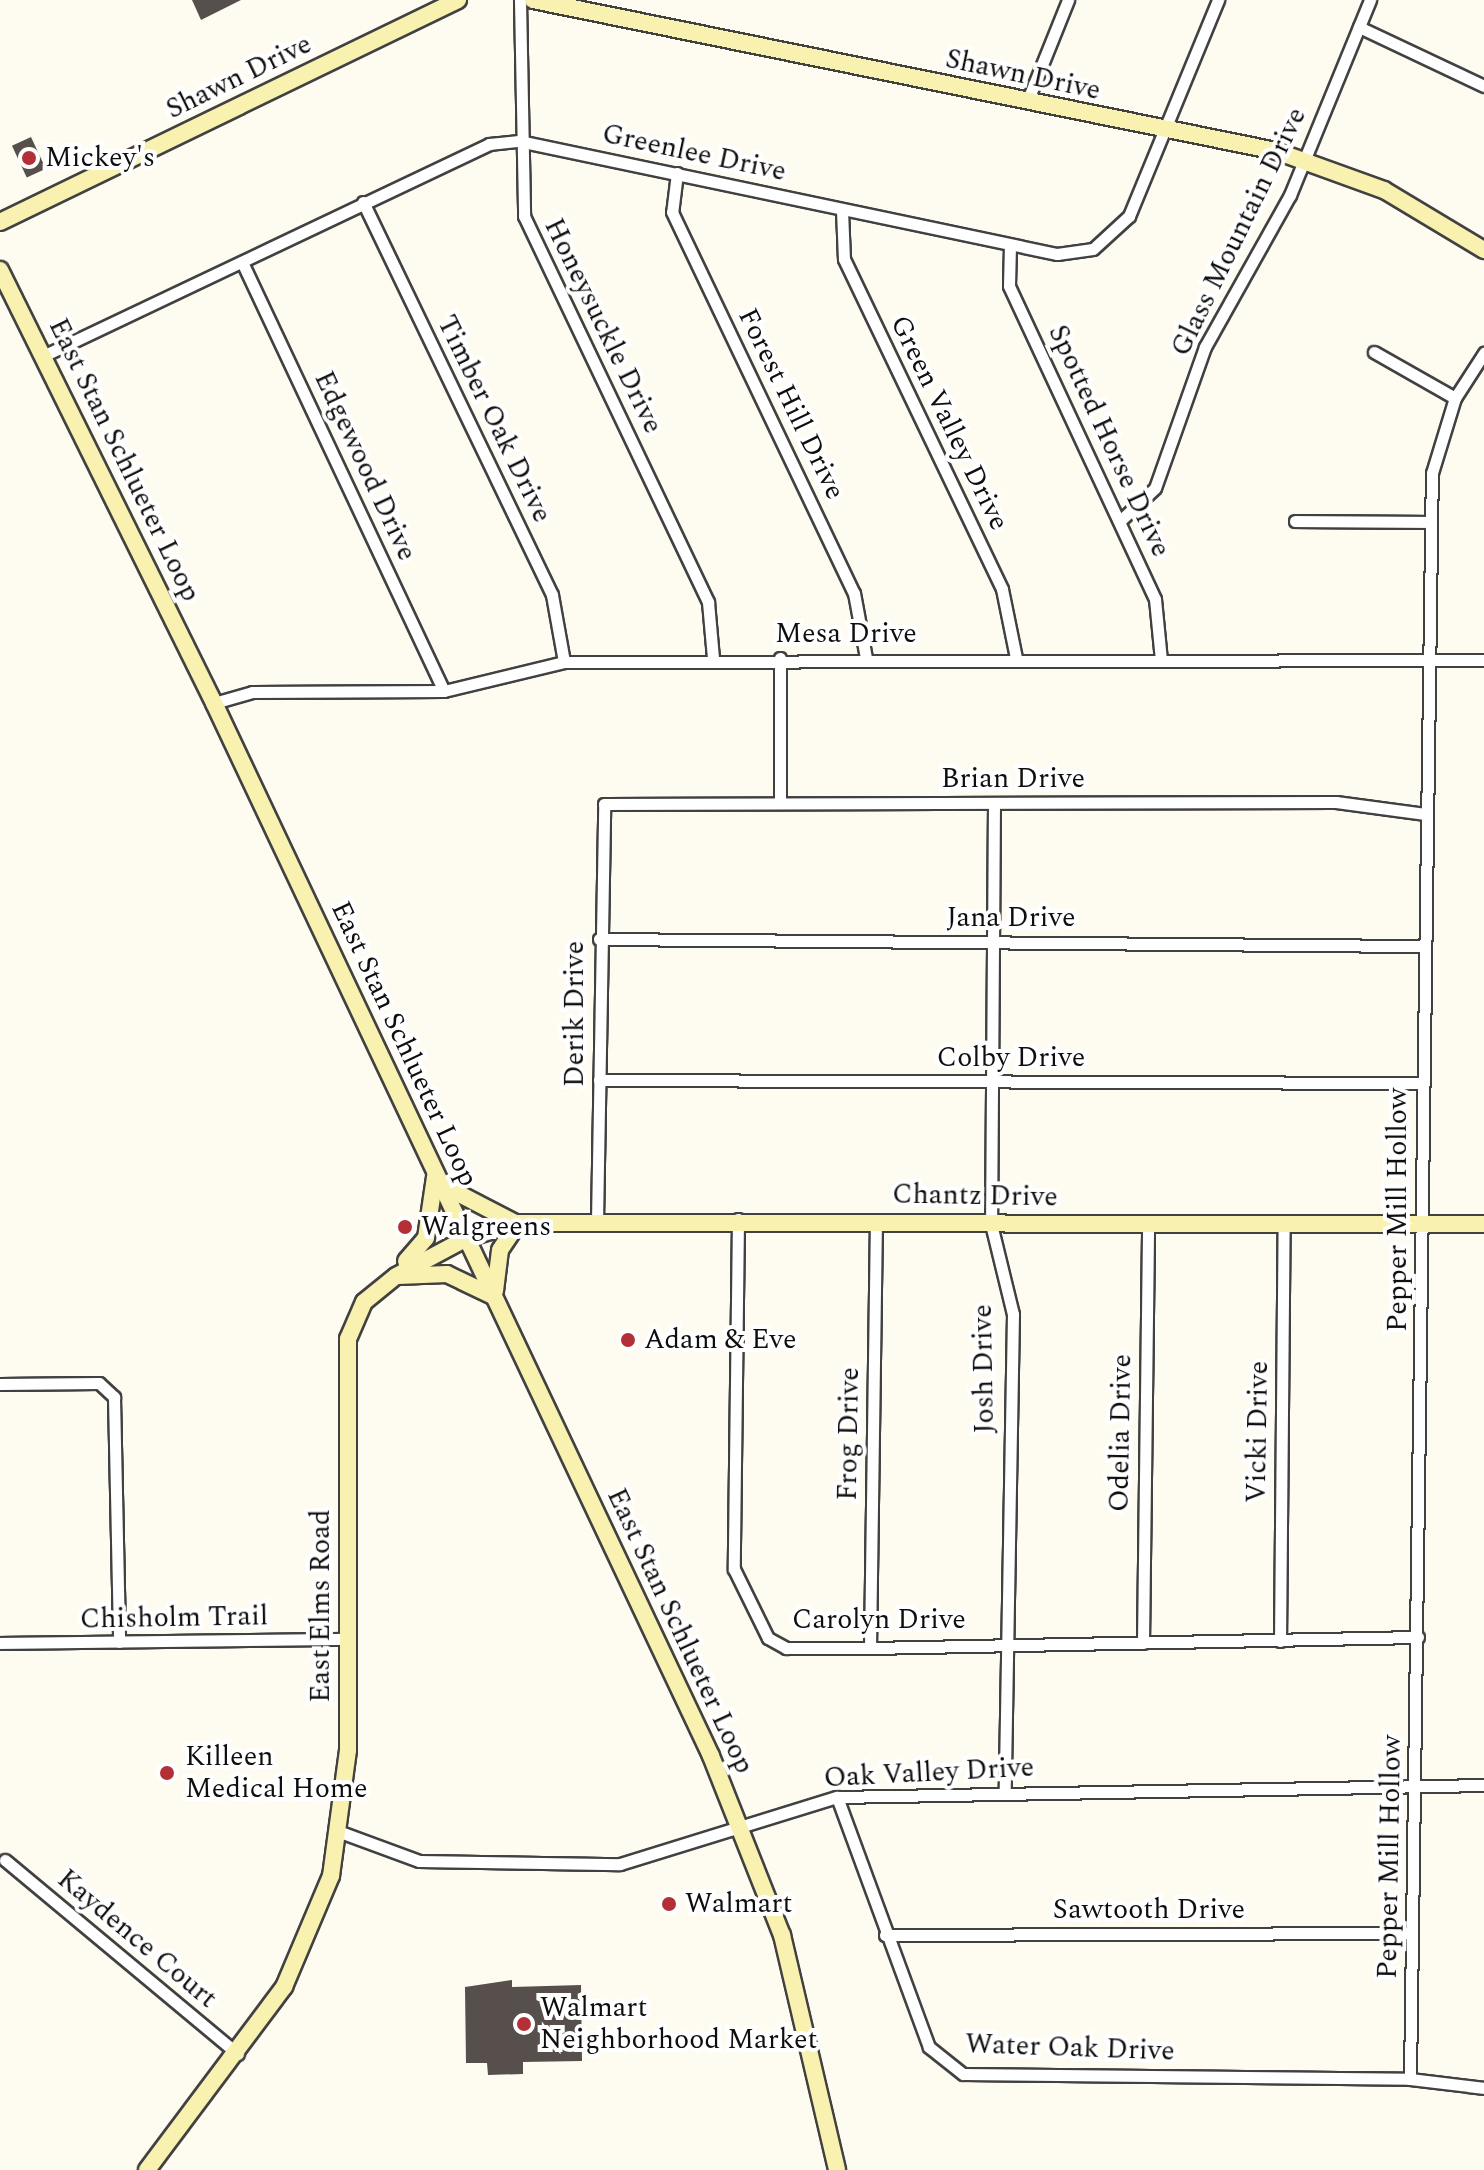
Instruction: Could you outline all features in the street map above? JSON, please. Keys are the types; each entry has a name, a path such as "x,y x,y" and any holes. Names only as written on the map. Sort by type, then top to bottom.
{"main road":[{"name":"Shawn Drive","path":"0,222 433,4 458,0"},
{"name":"Shawn Drive","path":"533,0 602,7 1027,102 1306,159 1384,190 1484,250"},
{"name":"East Stan Schlueter Loop","path":"0,270 45,355 214,703 740,1824 803,2006 837,2170"},
{"path":"396,1276 447,1274 495,1297 500,1250 518,1223 457,1198 437,1178"},
{"path":"396,1276 426,1238 437,1178"},
{"name":"Chantz Drive","path":"467,1238 518,1223 738,1219 991,1224 1484,1224"},
{"name":"East Elms Road","path":"147,2170 238,2054 299,1961 343,1833 348,1639 348,1339 364,1302 396,1276 467,1238"}],"street":[{"name":"Honeysuckle Drive","path":"520,0 519,141 524,216 708,602 713,658"},
{"path":"1027,102 1068,0"},
{"name":"Greenlee Drive","path":"45,355 475,149 519,141 1010,245 1075,253 1107,241 1129,216 1218,0"},
{"name":"Glass Mountain Drive","path":"1122,519 1155,488 1215,324 1306,159 1370,0"},
{"path":"1359,27 1484,86"},
{"name":"Forest Hill Drive","path":"677,173 672,212 854,593 866,658"},
{"name":"Timber Oak Drive","path":"363,202 552,595 564,662"},
{"name":"Green Valley Drive","path":"842,210 844,259 1002,589 1016,658"},
{"name":"Spotted Horse Drive","path":"1010,245 1009,286 1122,519 1155,599 1161,660"},
{"name":"Edgewood Drive","path":"242,262 444,691"},
{"path":"1374,352 1455,398"},
{"name":"Pepper Mill Hollow","path":"1410,2079 1430,522 1436,450 1455,398 1484,353"},
{"path":"1295,521 1430,522"},
{"name":"Mesa Drive","path":"214,703 252,692 444,691 564,662 713,658 1484,660"},
{"path":"780,658 780,801"},
{"name":"Brian Drive","path":"601,807 780,801 1336,802 1425,814"},
{"name":"Josh Drive","path":"994,803 991,1224 1013,1314 1005,1792"},
{"name":"Derik Drive","path":"597,1221 601,807"},
{"name":"Jana Drive","path":"599,939 1423,946"},
{"name":"Colby Drive","path":"599,1080 1422,1083"},
{"name":"Carolyn Drive","path":"738,1219 734,1569 768,1638 786,1648 870,1648 1418,1637"},
{"name":"Frog Drive","path":"870,1648 876,1220"},
{"name":"Odelia Drive","path":"1143,1643 1148,1224"},
{"name":"Vicki Drive","path":"1280,1641 1284,1224"},
{"path":"0,1384 99,1383 114,1397 119,1642"},
{"name":"Chisholm Trail","path":"0,1643 348,1639"},
{"name":"Oak Valley Drive","path":"343,1833 419,1861 620,1864 653,1859 740,1824 837,1797 1415,1783 1484,1785"},
{"name":"Water Oak Drive","path":"837,1797 885,1935 929,2047 963,2074 1410,2079 1484,2088"},
{"name":"Kaydence Court","path":"5,1860 238,2054"},
{"name":"Sawtooth Drive","path":"885,1935 1412,1933"}],"building":[{"path":"192,0 241,0 201,20"},
{"name":"Mickey's","path":"31,137 46,169 27,178 12,146"},
{"name":"Walmart Neighborhood Market","path":"512,1980 512,1987 581,1985 582,2061 523,2062 523,2074 488,2075 487,2063 466,2063 465,1987"}],"place":[{"name":"Mickey's","path":"29,158"},
{"name":"Walgreens","path":"405,1227"},
{"name":"Adam & Eve","path":"628,1340"},
{"name":"Killeen Medical Home","path":"167,1773"},
{"name":"Walmart","path":"669,1904"},
{"name":"Walmart Neighborhood Market","path":"524,2024"}]}
